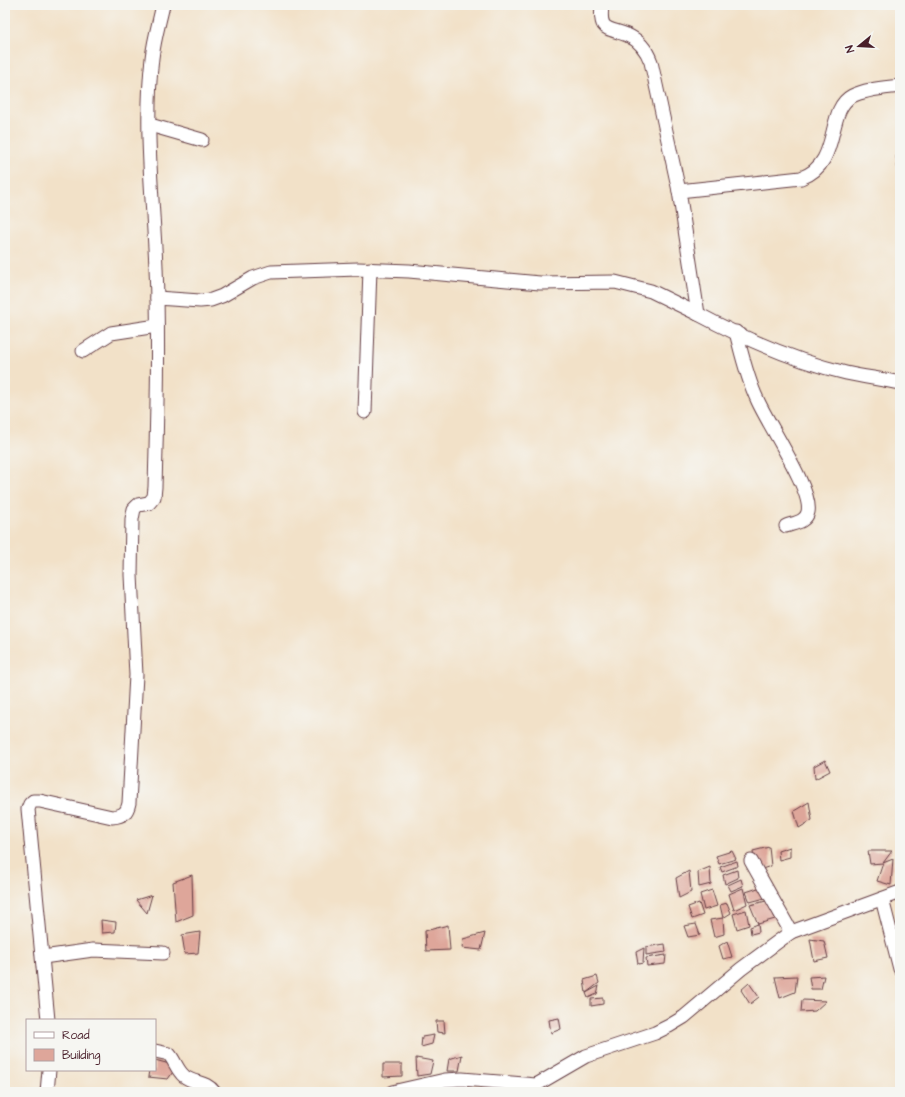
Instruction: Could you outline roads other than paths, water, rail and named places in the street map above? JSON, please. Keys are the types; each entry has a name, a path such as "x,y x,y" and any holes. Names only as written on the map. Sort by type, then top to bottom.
{"street":[{"path":"48,1019 28,809 33,801 40,801 112,816 121,816 127,811 130,803 136,675 130,575 132,519 134,510 138,505 150,503 154,497 155,487 157,414 157,298 150,125 150,84 152,57 163,5"},
{"path":"602,5 601,15 604,27 608,30 627,35 635,40 645,49 649,56 679,191 698,314"},
{"path":"679,191 801,178 809,175 820,165 827,152 840,108 845,100 861,92 900,86"},
{"path":"150,125 202,140"},
{"path":"157,298 200,301 211,300 222,296 253,278 271,272 370,269 540,282 615,282 651,291 736,332 816,364 845,372 900,383"},
{"path":"365,412 370,269"},
{"path":"83,351 111,333 157,326"},
{"path":"736,332 744,365 757,400 807,497 809,510 807,516 804,519 786,526"},
{"path":"751,861 791,932"},
{"path":"392,1092 445,1080 536,1085 586,1056 655,1033 670,1026 684,1017 741,969 791,932 900,892"},
{"path":"882,899 900,969"},
{"path":"43,957 93,950 163,953"},
{"path":"156,1051 169,1054 182,1075 190,1080 206,1084 214,1092"},
{"path":"46,1092 49,1071"}]}
